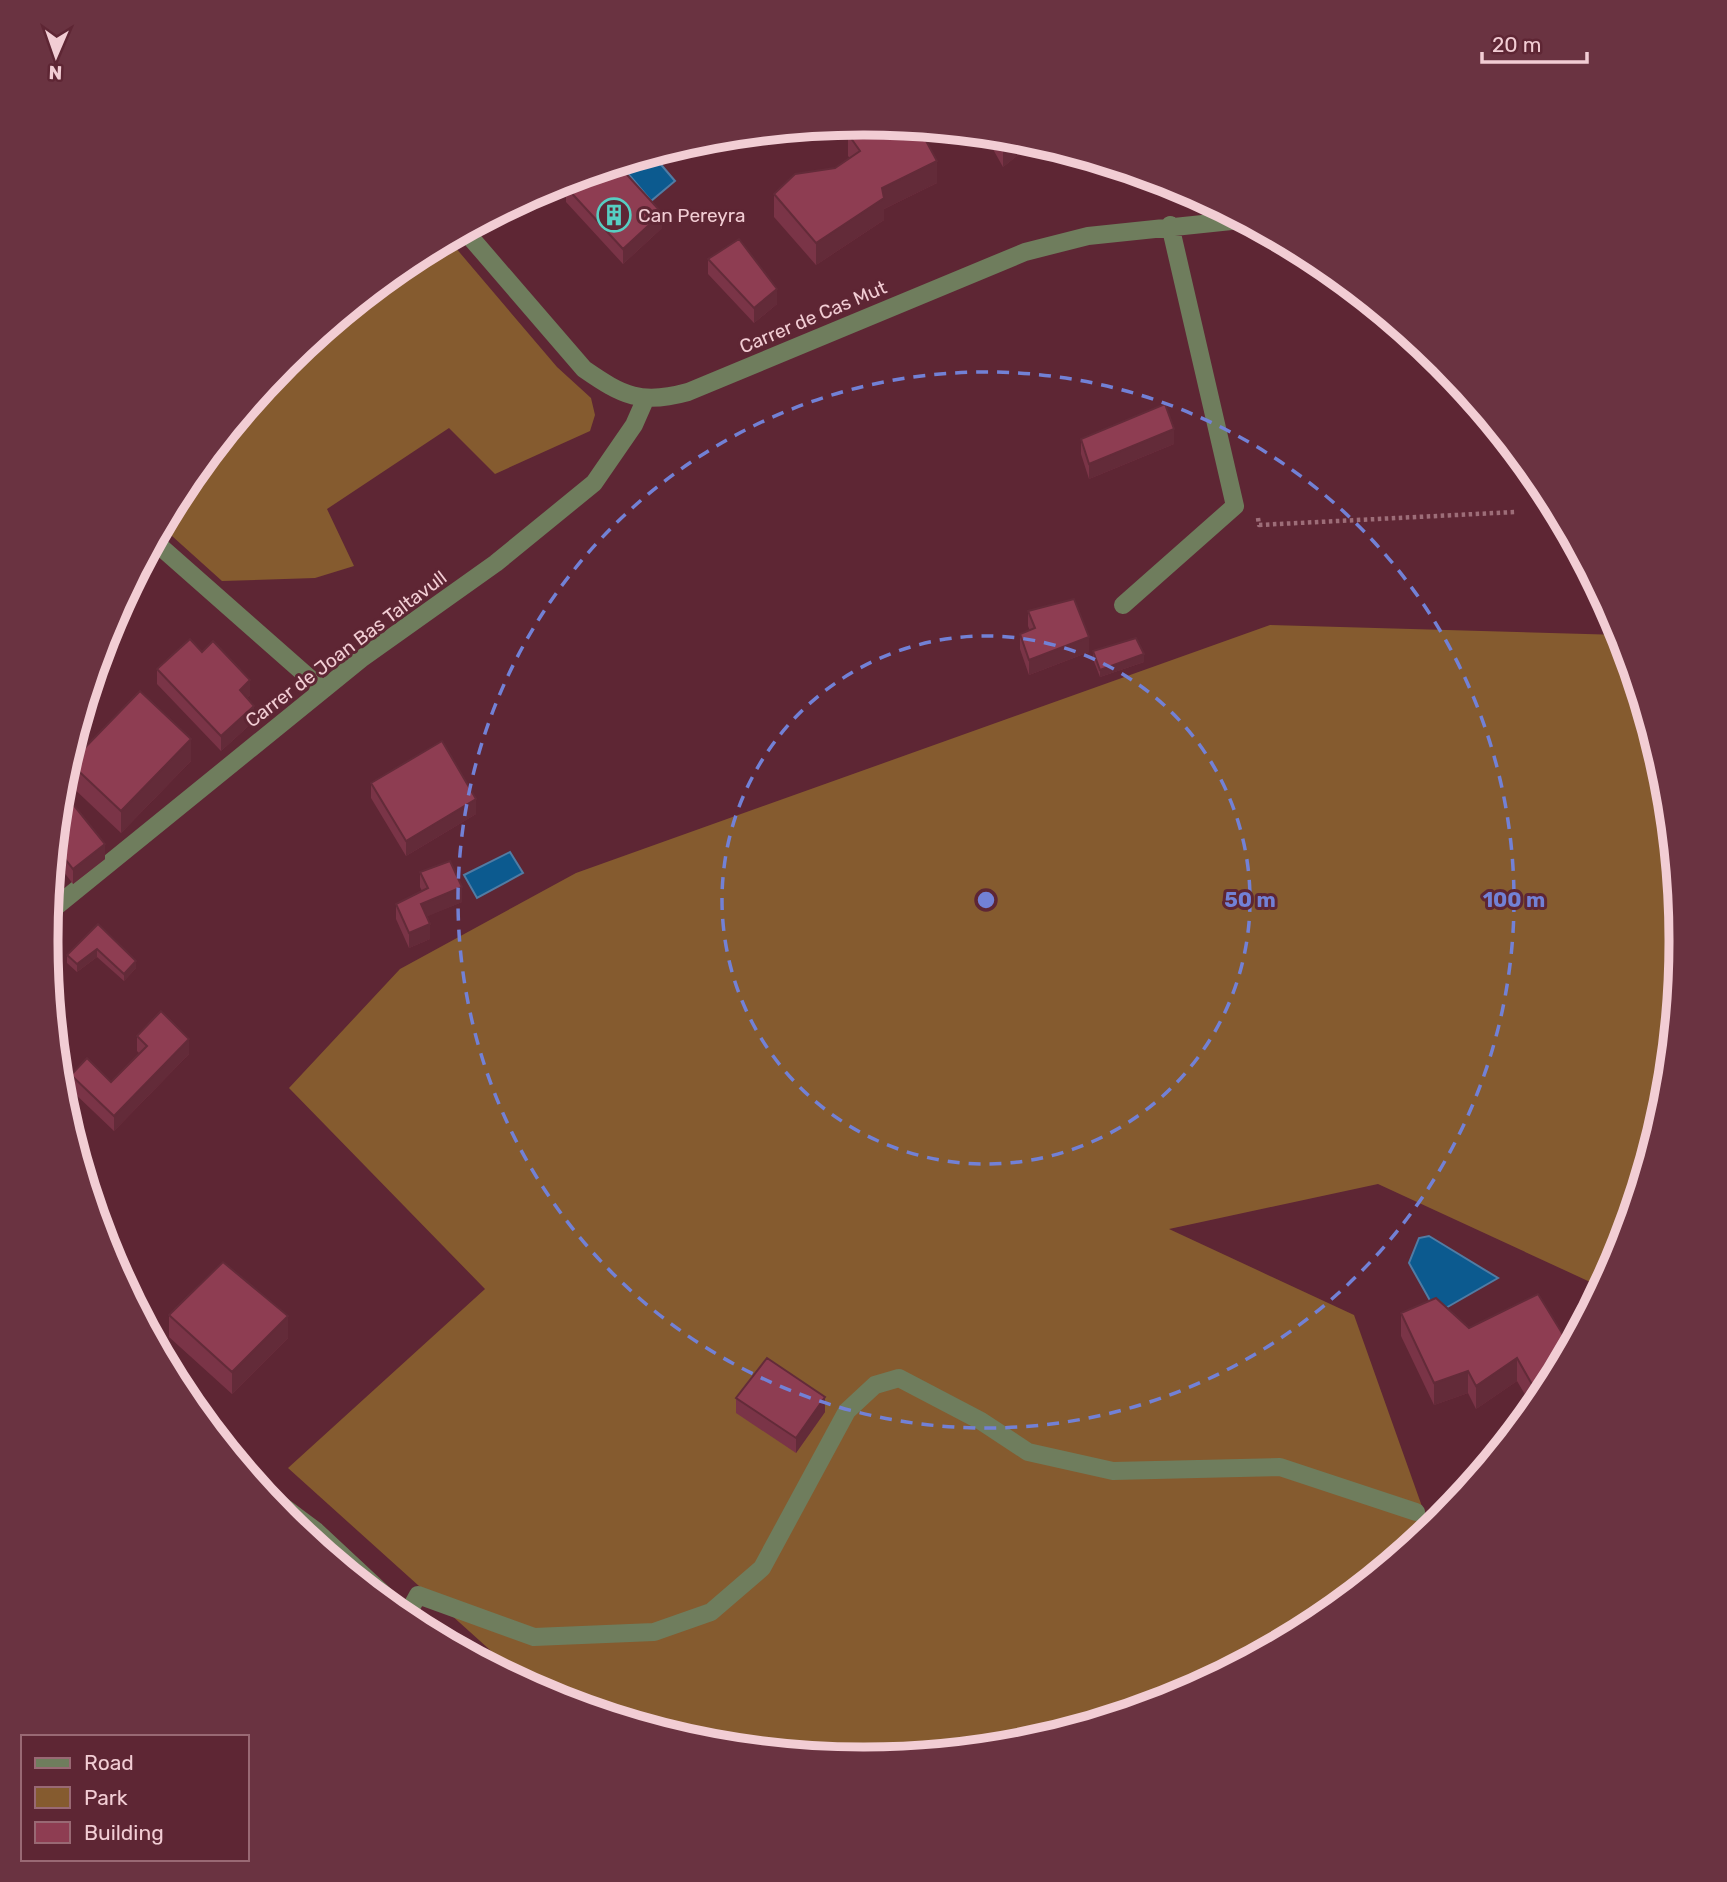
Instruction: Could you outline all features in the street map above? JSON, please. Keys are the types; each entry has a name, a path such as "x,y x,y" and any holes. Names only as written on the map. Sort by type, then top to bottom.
{"street":[{"name":"Carrer de Cas Mut","path":"645,400 688,392 1026,252 1088,236 1170,225 1226,221"},
{"path":"1123,606 1235,506 1170,225"},
{"path":"471,238 584,369 606,384 645,400"},
{"name":"Carrer de Joan Bas Taltavull","path":"59,904 323,690 496,563 594,483 634,425 645,400"},
{"path":"161,547 323,690"},
{"path":"415,1610 418,1595 534,1637 654,1632 711,1612 762,1568 847,1411 875,1385 899,1378 981,1421 1028,1452 1113,1471 1280,1467 1416,1512"}],"path":[{"path":"1259,524 1515,512"}],"green space":[{"path":"455,247 557,367 591,398 595,415 590,431 495,474 449,428 327,509 354,566 315,578 222,581 169,533 194,493 224,450 258,410 332,335 416,271"},
{"path":"1270,625 1609,635 1642,732 1654,784 1668,888 1668,994 1654,1098 1642,1150 1608,1249 1592,1283 1378,1184 1169,1229 1354,1315 1426,1518 1354,1580 1266,1639 1220,1664 1122,1704 1021,1731 969,1740 864,1747 811,1745 758,1740 655,1719 605,1704 503,1662 288,1468 485,1289 289,1088 400,969 576,873"}],"water":[{"path":"659,162 675,181 651,201 626,172"},
{"path":"510,852 523,873 477,898 464,875"},
{"path":"1429,1236 1498,1278 1437,1313 1409,1263 1419,1238"}],"building":[{"path":"849,136 924,138 937,161 882,188 884,198 816,243 774,194 795,174 835,168 860,151"},
{"name":"Can Pereyra","path":"625,172 662,213 623,249 570,191"},
{"path":"739,239 777,289 754,308 708,259"},
{"path":"1165,404 1174,429 1089,464 1081,439"},
{"path":"1074,599 1089,637 1029,660 1020,634 1035,628 1028,611"},
{"path":"1136,638 1144,654 1100,670 1093,651"},
{"path":"190,639 202,652 213,641 250,680 240,690 254,706 221,736 157,669"},
{"path":"140,691 191,739 121,811 76,769 80,752"},
{"path":"442,741 476,799 406,841 371,783"},
{"path":"70,801 105,844 73,869 63,856"},
{"path":"450,861 462,887 421,904 430,924 409,933 396,904 428,888 420,872"},
{"path":"98,924 136,961 124,974 97,949 77,964 67,955"},
{"path":"161,1011 189,1039 114,1116 71,1075 87,1058 111,1082 147,1046 137,1036"},
{"path":"223,1262 288,1316 232,1372 169,1315"},
{"path":"1538,1294 1565,1337 1534,1388 1517,1358 1476,1386 1468,1371 1434,1383 1401,1313 1436,1298 1469,1328"},
{"path":"767,1358 825,1397 796,1438 736,1398"}],"place":[{"name":"Can Pereyra","path":"614,215"}]}
